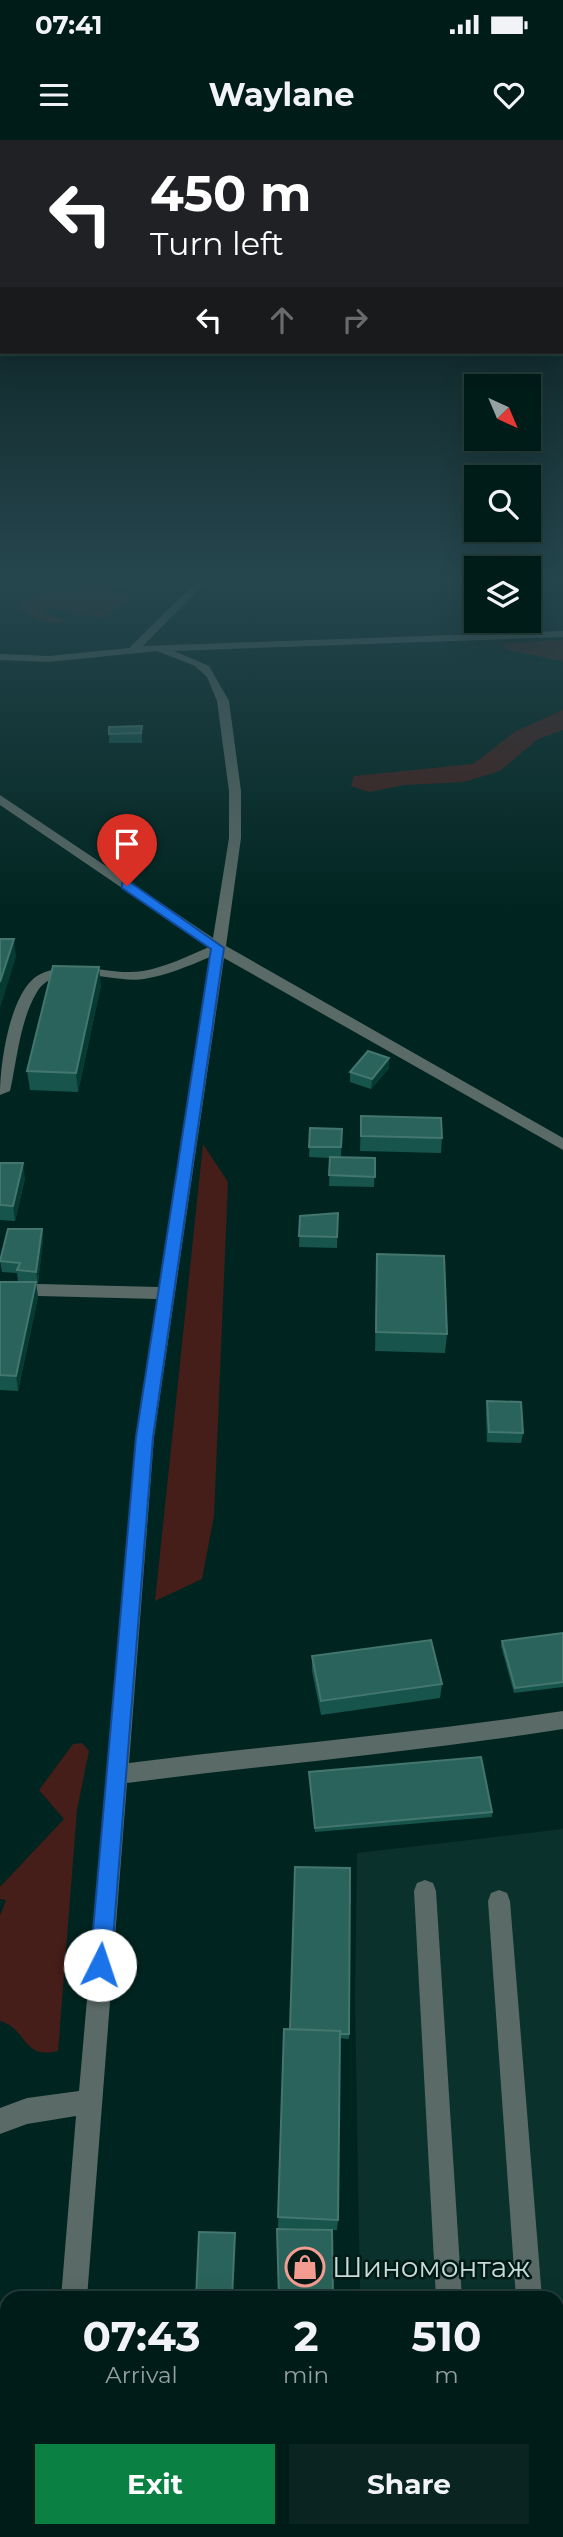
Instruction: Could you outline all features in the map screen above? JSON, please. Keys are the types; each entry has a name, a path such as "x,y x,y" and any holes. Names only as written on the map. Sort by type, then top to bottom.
{"street":[{"path":"75,2291 115,1774 145,1437 236,811 223,701 219,691"},
{"path":"0,799 218,948 297,997 563,1144"},
{"path":"1,1093 30,992 43,979 73,971 127,977 141,975 196,958 218,948"},
{"path":"0,1289 166,1293"},
{"path":"115,1774 284,1753 445,1738 563,1720"},
{"path":"425,1891 449,2291"},
{"path":"499,1901 529,2291"},
{"path":"0,2121 27,2111 90,2102"}],"shaded area":[{"path":"563,710 563,730 538,739 500,771 464,782 404,785 369,792 351,786 354,776 473,764 516,731"},
{"path":"203,1144 228,1182 214,1516 202,1579 155,1601"},
{"path":"82,1743 89,1751 77,1810 58,2051 46,2053 31,2048 16,2030 0,2021 0,1916 6,1900 0,1899 0,1887 64,1819 39,1790 73,1744"},
{"path":"563,1829 563,2291 360,2291 355,1996 357,1853"}],"building":[{"path":"142,726 141,733 109,734 109,727"},
{"path":"0,939 14,939 0,982"},
{"path":"53,966 99,967 76,1073 27,1071"},
{"path":"368,1051 389,1058 372,1079 350,1072"},
{"path":"361,1116 441,1118 442,1138 361,1136"},
{"path":"310,1128 342,1129 341,1147 309,1147"},
{"path":"330,1157 375,1158 375,1177 329,1175"},
{"path":"0,1163 23,1163 13,1206 0,1205"},
{"path":"338,1213 337,1237 299,1236 300,1216"},
{"path":"8,1229 42,1229 36,1272 17,1270 20,1263 0,1261"},
{"path":"377,1254 444,1256 447,1334 376,1332"},
{"path":"0,1282 36,1282 16,1376 0,1375"},
{"path":"487,1401 521,1402 523,1433 489,1432"},
{"path":"563,1633 563,1682 515,1688 502,1641"},
{"path":"431,1640 442,1684 321,1701 312,1656"},
{"path":"481,1757 492,1812 315,1828 309,1772"},
{"path":"295,1867 350,1868 349,2034 340,2034 340,2031 290,2029"},
{"path":"284,2029 340,2031 338,2220 278,2217"},
{"name":"Шиномонтаж","path":"277,2229 332,2230 333,2291 279,2291"},
{"path":"199,2232 235,2233 232,2291 196,2291"}],"place":[{"name":"Шиномонтаж","path":"305,2267"}],"route":[{"path":"100,1965 145,1437 218,948 127,886"}]}
